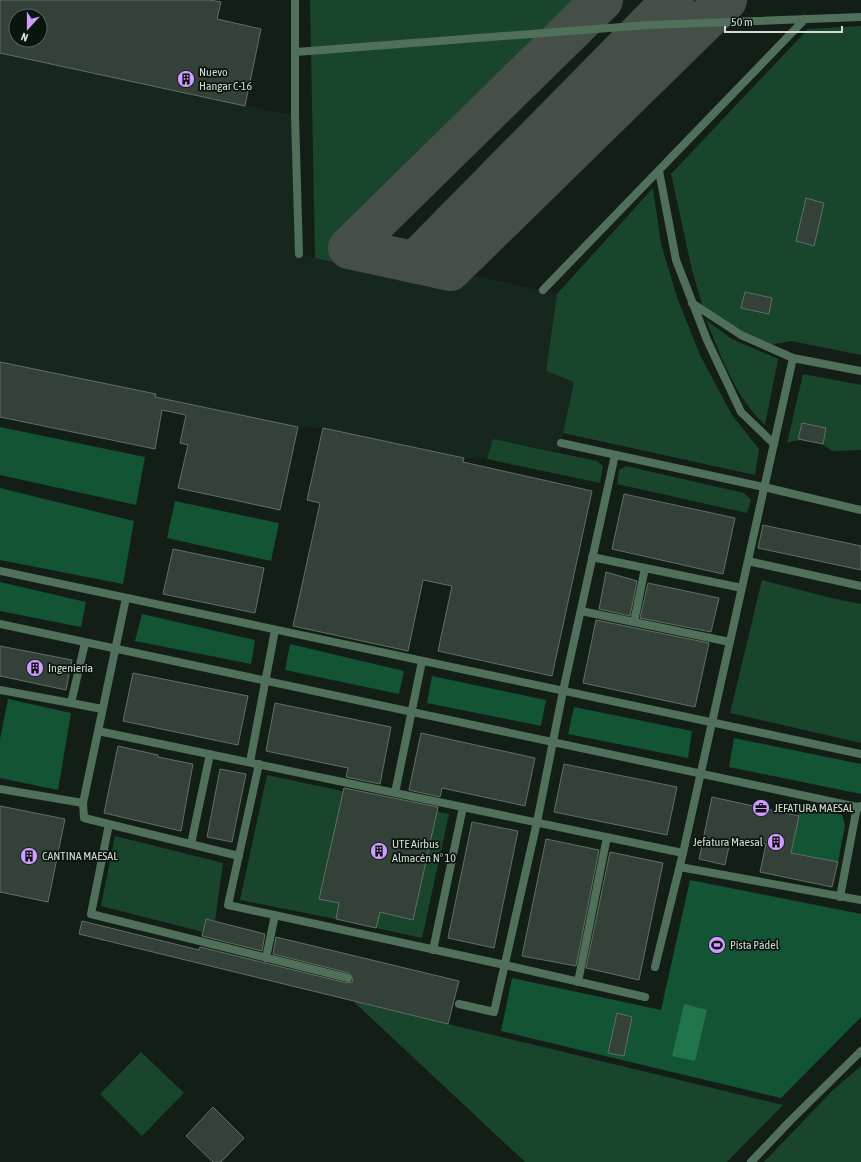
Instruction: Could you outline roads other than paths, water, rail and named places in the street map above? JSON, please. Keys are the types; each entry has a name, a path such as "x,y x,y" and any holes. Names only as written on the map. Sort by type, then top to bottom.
{"street":[{"path":"295,0 295,116 299,254"},
{"path":"296,52 648,25 861,17"},
{"path":"543,290 805,19"},
{"path":"659,171 676,260 707,340 741,412 774,444"},
{"path":"692,303 741,335 793,358 861,371"},
{"path":"655,967 684,853 702,774 712,722 793,358"},
{"path":"561,443 764,487 861,510"},
{"path":"459,1004 494,1012 537,822 563,691 615,455"},
{"path":"592,557 742,588"},
{"path":"748,561 861,586"},
{"path":"634,622 645,568"},
{"path":"0,571 861,754"},
{"path":"126,598 83,802 84,818 239,856"},
{"path":"581,611 730,642"},
{"path":"0,624 860,807 840,897"},
{"path":"250,762 275,630"},
{"path":"71,703 85,642"},
{"path":"395,793 422,661"},
{"path":"0,690 102,709"},
{"path":"98,731 684,853"},
{"path":"191,844 210,754"},
{"path":"259,764 228,905 505,965 644,997"},
{"path":"0,789 83,802"},
{"path":"434,950 464,807"},
{"path":"109,824 90,914 348,978"},
{"path":"578,982 607,837"},
{"path":"680,867 861,900"},
{"path":"266,958 275,915"},
{"path":"751,1162 861,1051"}],"place":[{"name":"Nuevo Hangar C-16","path":"186,79"},
{"name":"Ingeniería","path":"35,668"},
{"name":"JEFATURA MAESAL","path":"761,808"},
{"name":"Jefatura Maesal","path":"776,842"},
{"name":"UTE Airbus Almacén Nº 10","path":"379,851"},
{"name":"CANTINA MAESAL","path":"29,856"},
{"name":"Pista Pádel","path":"717,945"}]}
